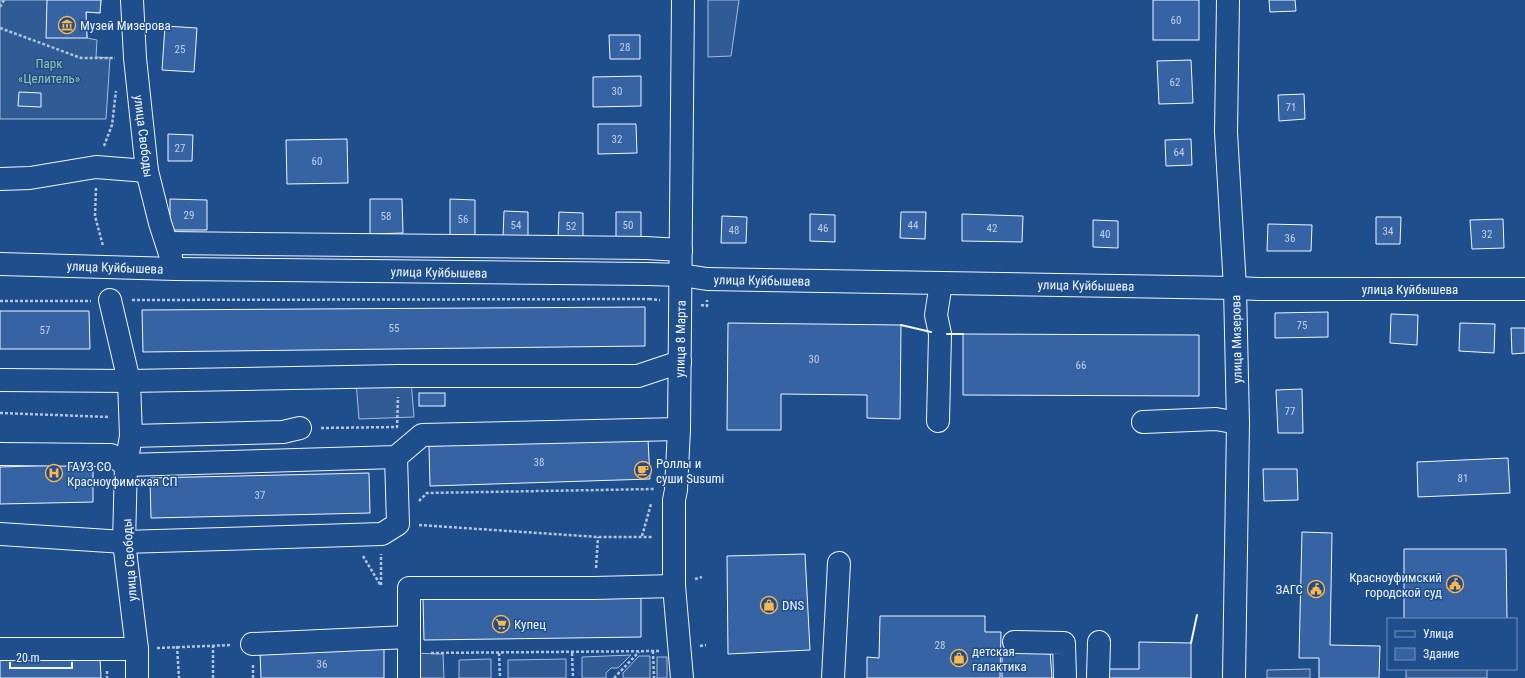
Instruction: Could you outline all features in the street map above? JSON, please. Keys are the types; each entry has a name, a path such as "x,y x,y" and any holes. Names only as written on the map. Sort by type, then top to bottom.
{"main road":[{"name":"улица Свободы","path":"132,0 135,58 147,171 160,223 175,269"},
{"name":"улица 8 Марта","path":"682,678 674,586 674,500 676,490 679,429 683,0"},
{"name":"улица Мизерова","path":"1228,0 1226,132 1235,288 1238,422 1234,678"},
{"path":"0,179 30,178 96,167 147,171"},
{"path":"167,243 646,248 681,250"},
{"name":"улица Куйбышева","path":"0,264 175,269 681,275 707,279 1259,289 1525,289"},
{"path":"938,421 940,334 936,315 940,283"},
{"name":"улица Свободы","path":"110,300 129,381 131,436 126,465 124,542 137,649 137,678"},
{"path":"0,380 129,381 398,376 638,376 680,362"},
{"path":"1143,422 1216,419 1238,422"},
{"path":"131,436 283,432 300,428"},
{"path":"0,454 111,455 126,465 396,457 422,435 679,429"},
{"path":"0,534 124,542 350,535 390,529 396,457"},
{"path":"833,678 839,564"},
{"path":"409,678 409,588 594,588 674,586"},
{"path":"1014,642 1064,643 1065,678"},
{"path":"1098,678 1099,642"},
{"path":"252,644 408,645"},
{"path":"0,649 137,649"}],"path":[{"path":"0,6 4,0"},
{"path":"0,28 81,58 110,58"},
{"path":"0,301 649,299"},
{"path":"300,428 398,427 398,376"},
{"path":"0,413 112,417"},
{"path":"350,535 381,586 390,529 427,493 656,489 654,496"},
{"path":"642,536 652,502"},
{"path":"390,529 598,536 642,536 674,540"},
{"path":"594,588 598,536"},
{"path":"137,649 177,646 252,644"},
{"path":"408,645 499,653 679,651"},
{"path":"177,646 179,678"},
{"path":"213,646 213,678"},
{"path":"653,651 654,678"},
{"path":"572,652 573,678"},
{"path":"614,678 640,652"},
{"path":"499,653 500,678"}],"shaded area":[{"name":"Парк «Целитель»","path":"0,0 101,0 100,13 86,12 87,38 97,40 96,57 110,58 106,119 0,119"},
{"path":"708,0 739,0 731,56 708,57"},
{"path":"411,380 414,417 359,419 356,382"},
{"path":"408,653 443,654 444,678 409,678"},
{"path":"631,655 618,668 611,668 606,673 606,678 582,678 582,657"},
{"path":"639,656 650,656 650,678 623,678 623,673"},
{"path":"657,657 667,657 667,678 657,678"},
{"path":"491,659 491,678 459,678 459,660"},
{"path":"566,659 566,678 508,678 508,660"},
{"path":"1310,669 1310,678 1267,678 1267,670"},
{"path":"1406,670 1487,670 1487,678 1406,678"}],"building":[{"name":"Музей Мизерова","path":"47,0 101,0 100,13 86,12 87,38 46,38"},
{"path":"1153,0 1199,0 1199,40 1153,40"},
{"path":"1269,0 1295,0 1296,11 1270,12"},
{"path":"165,26 197,28 194,72 162,70"},
{"path":"609,35 640,35 640,59 610,59"},
{"path":"1191,60 1193,103 1159,104 1157,61"},
{"path":"641,76 641,106 593,107 593,77"},
{"path":"19,92 41,93 41,107 18,106"},
{"path":"1304,94 1305,119 1279,121 1278,95"},
{"path":"598,124 636,124 637,153 598,154"},
{"path":"168,134 193,135 192,161 168,161"},
{"path":"347,139 348,183 287,184 286,140"},
{"path":"1191,139 1192,165 1166,166 1165,140"},
{"path":"170,199 207,200 207,230 170,230"},
{"path":"370,199 402,199 403,233 370,234"},
{"path":"450,199 475,200 475,238 450,238"},
{"path":"504,211 528,212 528,239 503,238"},
{"path":"559,212 583,213 583,239 558,239"},
{"path":"616,212 641,212 641,239 616,238"},
{"path":"901,212 926,212 925,239 900,238"},
{"path":"810,214 835,215 835,242 810,241"},
{"path":"962,214 1023,216 1022,242 962,241"},
{"path":"722,216 747,217 746,243 721,243"},
{"path":"1376,217 1401,217 1400,244 1376,244"},
{"path":"1503,219 1504,248 1472,249 1470,220"},
{"path":"1093,220 1118,221 1118,248 1093,247"},
{"path":"1268,224 1312,225 1311,251 1267,251"},
{"path":"645,307 645,346 143,352 142,310"},
{"path":"0,311 89,311 90,349 0,349"},
{"path":"1328,312 1328,337 1275,338 1275,313"},
{"path":"1391,314 1418,315 1417,345 1390,343"},
{"path":"728,323 901,325 900,419 867,418 867,395 781,394 781,430 727,430"},
{"path":"1460,323 1495,324 1494,353 1459,351"},
{"path":"1511,328 1525,328 1525,353 1512,354"},
{"path":"963,334 1199,335 1199,396 963,395"},
{"path":"1302,389 1303,433 1278,433 1276,390"},
{"path":"419,393 445,393 445,406 419,406"},
{"path":"648,439 650,479 430,486 429,446"},
{"path":"1508,458 1510,493 1418,497 1417,462"},
{"path":"93,464 93,502 0,504 0,467"},
{"path":"1263,469 1297,469 1298,500 1264,501"},
{"path":"369,473 370,513 151,518 150,478"},
{"name":"ЗАГС","path":"1302,532 1332,533 1330,645 1380,646 1379,678 1319,678 1319,658 1299,658"},
{"name":"Красноуфимский городской суд","path":"1404,549 1506,549 1507,618 1404,618"},
{"path":"805,554 810,650 728,654 727,556"},
{"path":"641,595 641,637 424,640 423,599"},
{"path":"880,616 985,616 985,632 1001,632 1000,678 867,678 867,657 879,658"},
{"path":"1139,642 1191,643 1191,678 1103,678 1103,669 1139,669"},
{"path":"384,647 384,678 261,678 260,651"},
{"path":"1002,651 1050,651 1052,678 1002,678"},
{"path":"100,657 101,678 0,678 0,658"}],"wall":[{"path":"901,325 931,332"},
{"path":"947,334 963,334"},
{"path":"1191,643 1197,615"}],"place":[{"name":"Музей Мизерова","path":"67,25"},
{"name":"Роллы и суши Susumi","path":"643,470"},
{"name":"ГАУЗ СО Красноуфимская СП","path":"54,473"},
{"name":"Красноуфимский городской суд","path":"1455,584"},
{"name":"ЗАГС","path":"1316,589"},
{"name":"DNS","path":"769,605"},
{"name":"Купец","path":"501,624"},
{"name":"детская галактика","path":"959,658"}]}
